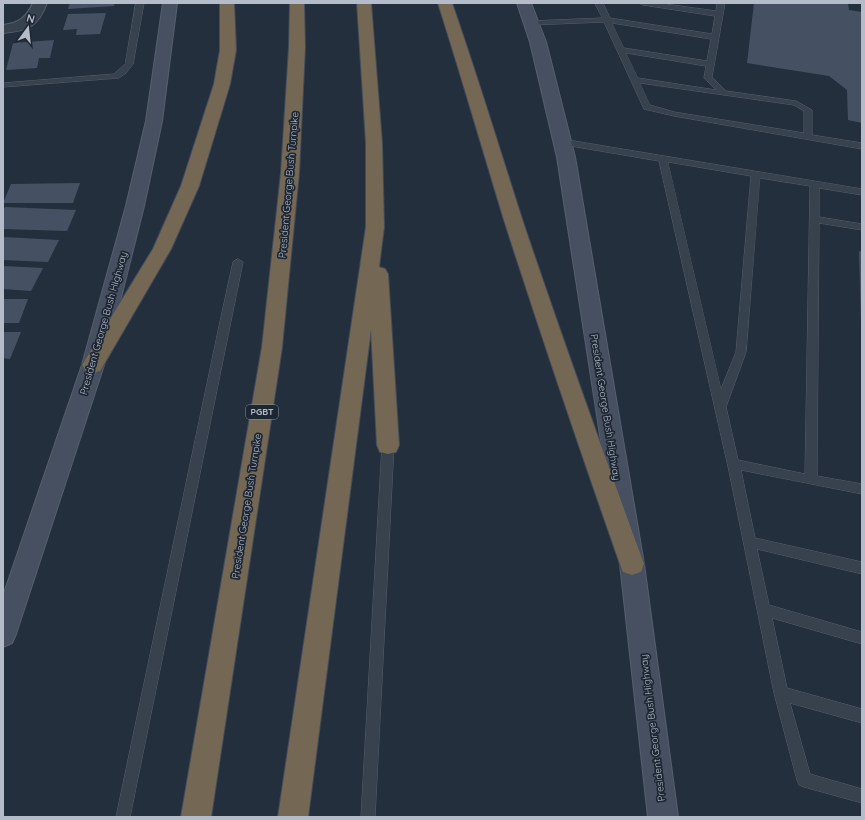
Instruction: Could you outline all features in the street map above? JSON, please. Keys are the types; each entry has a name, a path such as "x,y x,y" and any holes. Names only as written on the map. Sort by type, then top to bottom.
{"highway":[{"path":"93,365 162,249 190,186 222,84 228,50 228,3"},
{"name":"President George Bush Turnpike","path":"196,817 272,347 290,165 297,47 297,3"},
{"path":"364,3 374,142 375,227 388,444"},
{"path":"445,3 476,96 513,218 572,397 632,564"},
{"path":"293,817 375,227"}],"main road":[{"name":"President George Bush Highway","path":"3,634 93,365 135,206 154,121 170,3"},
{"name":"President George Bush Highway","path":"524,3 538,42 562,142 632,564 663,817"}],"street":[{"path":"3,29 19,27 29,22 35,17 40,3"}],"lane":[{"path":"3,85 116,76 129,64 140,3"},
{"path":"599,3 647,108 674,114 862,146"},
{"path":"643,3 719,14"},
{"path":"721,3 708,78 724,93"},
{"path":"531,23 607,20 715,36"},
{"path":"621,50 710,64"},
{"path":"634,80 796,103 808,110 808,137"},
{"path":"562,142 862,192"},
{"path":"663,159 733,464 780,693 804,780 862,796"},
{"path":"720,408 742,352 756,174"},
{"path":"811,480 815,184"},
{"path":"814,219 862,227"},
{"path":"123,817 160,645 211,386 238,262"},
{"path":"368,817 388,444"},
{"path":"733,464 862,489"},
{"path":"750,542 862,568"},
{"path":"763,609 862,638"},
{"path":"780,693 862,716"}],"building":[{"path":"70,3 115,3 114,6 68,9"},
{"path":"754,3 848,3 849,10 862,12 862,123 848,120 847,90 829,76 747,63"},
{"path":"106,13 100,34 76,35 77,29 63,30 68,14"},
{"path":"54,40 50,58 39,58 37,68 6,70 13,43"},
{"path":"80,183 73,203 3,203 11,184"},
{"path":"5,207 76,210 67,231 3,229 3,210"},
{"path":"3,237 59,240 48,262 3,260"},
{"path":"859,251 862,252 862,322 861,322"},
{"path":"3,266 43,268 31,291 3,289"},
{"path":"3,299 28,299 19,323 3,323"},
{"path":"3,332 21,332 10,359 3,358"}]}
